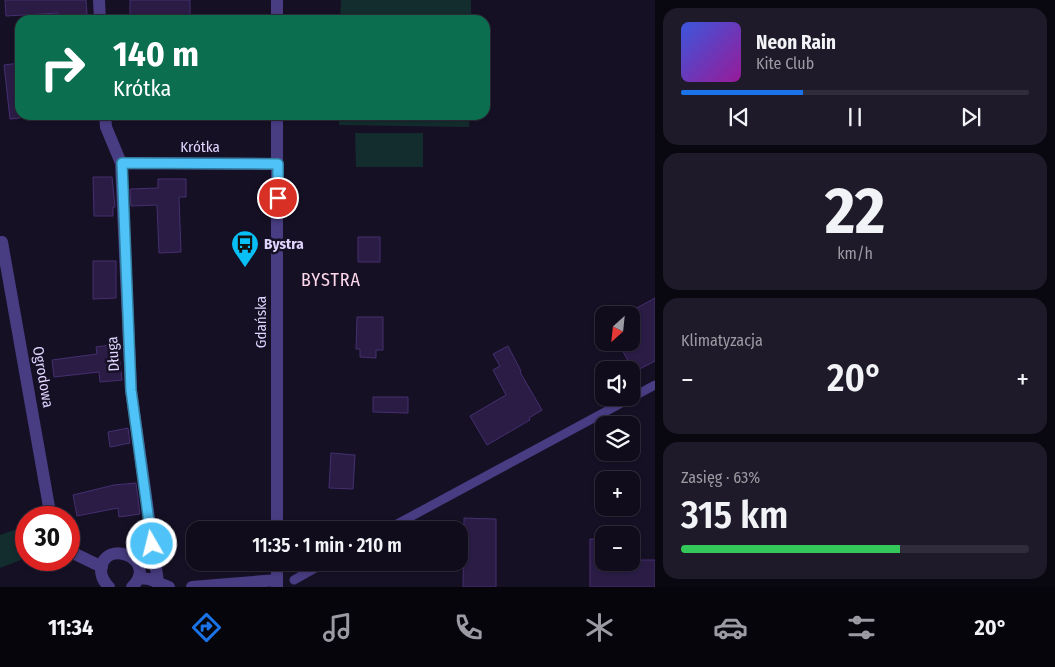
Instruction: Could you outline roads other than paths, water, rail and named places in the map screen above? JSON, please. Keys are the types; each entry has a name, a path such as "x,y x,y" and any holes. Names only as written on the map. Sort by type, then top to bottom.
{"street":[{"path":"99,0 100,15"},
{"path":"277,0 277,15"},
{"name":"Długa","path":"105,120 106,127 122,163 131,390 163,584"},
{"name":"Gdańska","path":"277,521 278,120"},
{"name":"Krótka","path":"122,163 278,164"},
{"name":"Ogrodowa","path":"2,242 49,506"},
{"path":"109,587 103,579 102,567 107,558 124,553 130,555 138,565 135,582 149,579 163,584"},
{"path":"80,556 102,567"},
{"path":"192,587 277,584 277,571"}],"lane":[{"path":"403,521 655,385"},
{"path":"294,580 310,571"}],"place":[{"name":"Bystra","path":"245,268"}],"district":[{"name":"BYSTRA","path":"331,280"}]}
